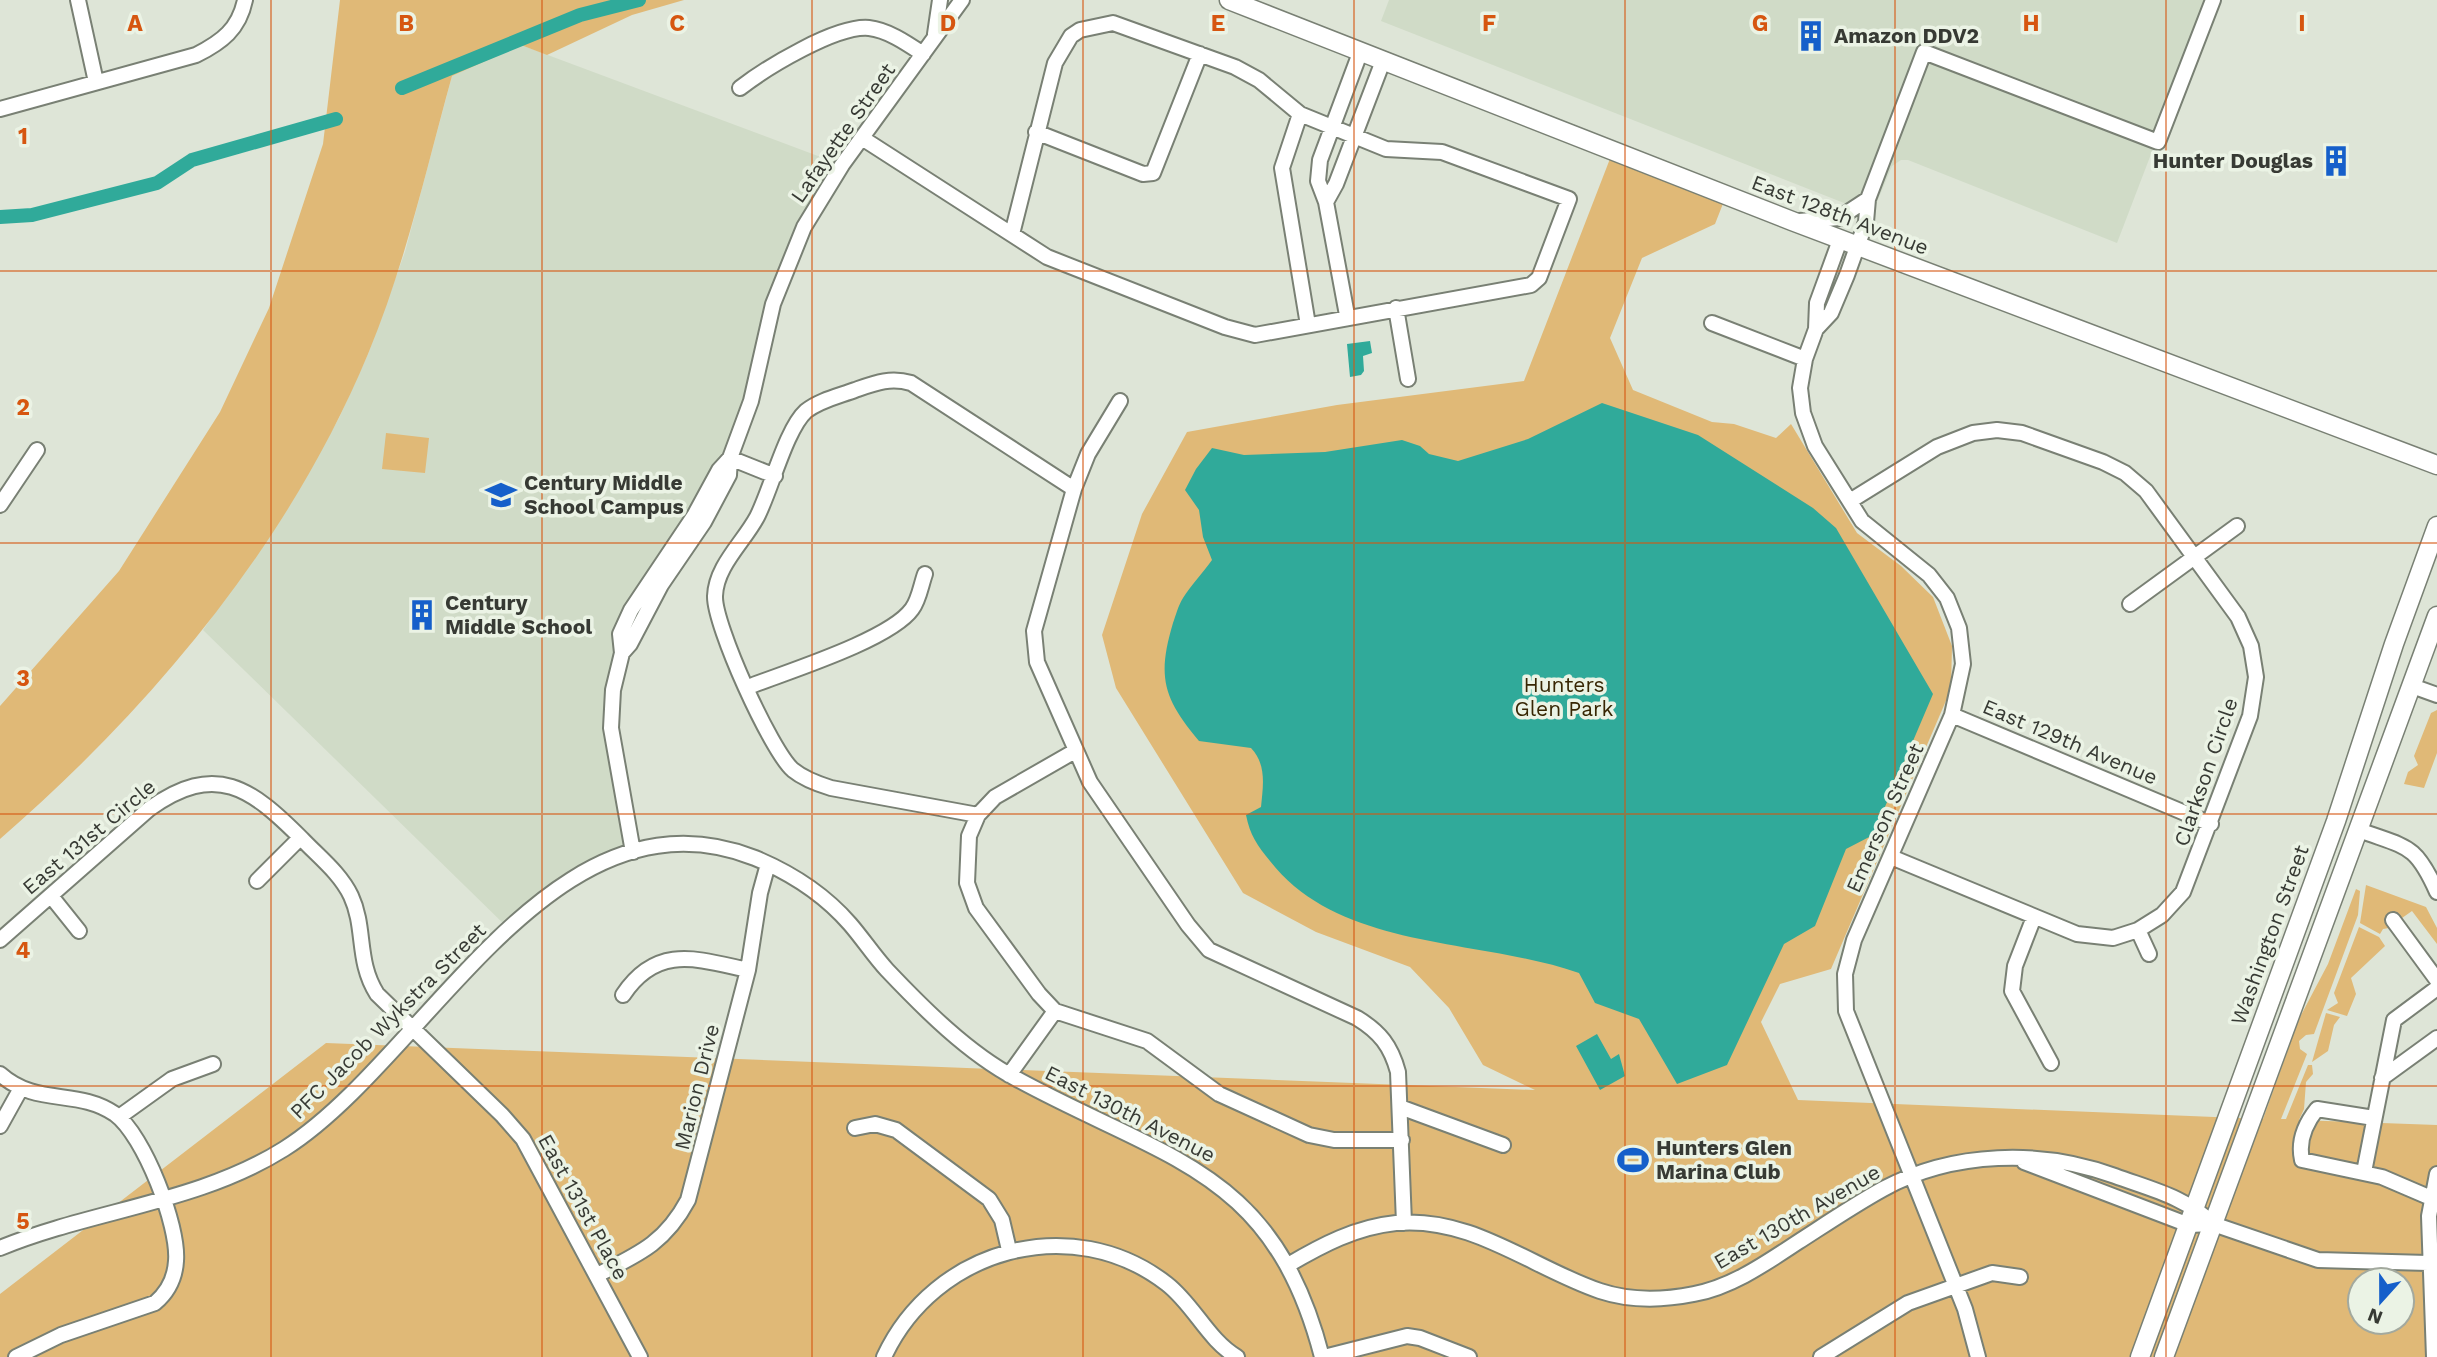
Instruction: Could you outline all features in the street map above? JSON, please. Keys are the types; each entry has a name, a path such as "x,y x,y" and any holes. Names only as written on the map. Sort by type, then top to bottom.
{"main road":[{"name":"East 128th Avenue","path":"1229,0 1858,247 2437,465"},
{"name":"Washington Street","path":"2140,1357 2336,821 2394,644 2437,526"},
{"path":"2164,1357 2437,616"},
{"path":"2336,821 2359,830"}],"street":[{"path":"78,0 96,82"},
{"path":"0,109 196,55 224,40 240,18 245,0"},
{"name":"Lafayette Street","path":"935,35 940,0"},
{"name":"Lafayette Street","path":"633,852 613,753 611,728 613,690 622,653 630,644 661,585 704,523 729,475 730,458 747,414 782,277 823,194 962,0"},
{"name":"Emerson Street","path":"1816,329 1834,307 1858,247 1866,222 1868,199 1924,52 2158,142 2213,0"},
{"path":"862,138 1047,257 1225,327 1255,335 1347,316 1531,285 1539,278 1569,199 1442,152 1386,149 1331,128 1300,114 1259,80 1200,54 1113,23 1080,30 1071,36 1055,63 1012,234"},
{"path":"740,88 771,65 854,29 879,30 923,54"},
{"path":"1347,316 1325,202 1318,181 1320,160 1360,52"},
{"path":"1036,132 1143,174 1153,173 1200,54"},
{"path":"1325,202 1336,184 1383,61"},
{"path":"1300,114 1282,168 1308,325"},
{"path":"1792,221 1839,218 1868,199"},
{"name":"Emerson Street","path":"1840,240 1817,303 1816,329 1805,359 1801,401 1808,430 1869,529 1929,575 1947,598 1959,628 1963,664 1952,715 1854,940 1845,974 1845,999 1854,1037 1914,1176 1956,1285 1979,1357"},
{"path":"1396,308 1408,379"},
{"path":"1712,323 1805,359"},
{"path":"978,815 831,788 809,780 793,770 777,751 721,629 715,599 718,579 756,518 794,425 806,412 821,402 883,380 901,380 921,388 1074,489"},
{"path":"1120,401 1088,454 1074,489 1034,631 1033,647 1037,662 1090,782 1188,925 1209,950 1378,1031 1393,1053 1398,1072 1404,1223"},
{"name":"Clarkson Circle","path":"1850,501 1951,441 1973,433 2010,431 2038,438 2125,474 2156,503 2238,617 2251,646 2256,677 2250,716 2183,892 2162,915 2138,930 2113,938 2092,937 2034,917 1891,857"},
{"path":"0,505 37,450"},
{"path":"730,458 775,475"},
{"path":"2130,604 2237,526"},
{"path":"748,688 877,635 900,622 913,608 925,574"},
{"path":"2412,686 2437,695"},
{"name":"East 129th Avenue","path":"1952,715 2211,824"},
{"path":"1075,751 995,797 978,815 969,836 966,861 967,883 976,908 1055,1011 1147,1041 1219,1094 1309,1135 1334,1140 1402,1140"},
{"name":"East 131st Circle","path":"0,940 149,809 173,794 207,783 217,783 252,795 267,804 343,882 356,912 361,956 367,976 377,994 413,1030"},
{"path":"2359,830 2417,855 2426,865 2437,892"},
{"path":"257,881 300,838"},
{"name":"East 130th Avenue","path":"633,852 663,847 701,846 736,852 768,864 806,884 830,904 903,986 964,1041 1009,1075 1209,1177 1240,1202 1262,1225 1288,1265 1339,1237 1404,1223 1438,1225 1470,1233 1609,1294 1638,1298 1680,1296 1715,1289 1742,1277 1885,1188 1914,1176 1977,1160 2045,1158 2073,1163 2195,1206 2213,1224"},
{"name":"PFC Jacob Wykstra Street","path":"0,1248 55,1229 162,1199 249,1169 306,1134 413,1030 545,895 584,870 633,852"},
{"name":"Marion Drive","path":"597,1275 659,1241 678,1218 688,1200 748,970 760,894 768,864"},
{"path":"51,896 79,931"},
{"path":"2034,917 2015,966 2012,991 2050,1063"},
{"path":"2393,920 2437,979"},
{"path":"2138,930 2149,954"},
{"path":"622,995 643,969 664,962 695,959 748,970"},
{"path":"2364,1172 2394,1020 2437,988"},
{"path":"1009,1075 1055,1011"},
{"name":"East 131st Place","path":"413,1030 502,1115 523,1139 640,1357"},
{"path":"2382,1078 2437,1038"},
{"path":"119,1117 172,1079 213,1064"},
{"path":"0,1074 20,1090 95,1104 119,1117 147,1155 176,1254 174,1277 164,1296 142,1309 61,1335 16,1357"},
{"path":"0,1126 20,1090"},
{"path":"1400,1107 1503,1145"},
{"path":"2374,1118 2317,1109 2310,1118 2299,1147 2302,1160 2364,1172 2431,1198"},
{"path":"855,1128 875,1124 891,1127 994,1204 1002,1220 1009,1250"},
{"name":"East 130th Avenue","path":"2020,1160 2189,1225 2213,1224 2318,1260 2428,1263"},
{"path":"2434,1357 2428,1263 2431,1198 2437,1174"},
{"path":"884,1357 905,1321 934,1289 973,1264 1009,1250 1052,1245 1084,1247 1128,1261 1176,1292 1219,1345 1237,1357"},
{"path":"1288,1265 1312,1317 1323,1357 1407,1336 1420,1338 1469,1357"},
{"path":"1821,1357 1908,1303 1992,1273 2020,1277"}],"shaded area":[{"path":"1389,0 2210,0 2117,243 1908,160 1901,160 1892,166 1872,214 1381,21"},
{"name":"Century Middle School Campus","path":"521,45 842,165 804,227 730,458 631,610 613,690 633,852 604,862 509,929 203,630 290,505 339,418 368,354 405,252 452,76"}],"green space":[{"path":"340,0 684,0 632,15 547,55 521,45 452,76 414,217 381,320 336,424 299,491 212,618 163,677 111,734 0,839 0,706 119,571 220,412 269,308 323,144"},
{"path":"1613,151 1726,196 1715,224 1642,258 1610,338 1633,390 1712,422 1734,424 1776,438 1791,424 1857,533 1901,566 1933,597 1952,646 1951,689 1831,969 1780,984 1761,1022 1798,1100 2263,1119 2299,1019 2328,964 2356,889 2360,891 2358,915 2314,1034 2306,1035 2299,1041 2300,1049 2307,1054 2281,1119 2286,1119 2308,1065 2312,1065 2313,1074 2306,1082 2304,1109 2299,1120 2437,1125 2437,1357 0,1357 0,1294 326,1043 1535,1090 1483,1065 1449,1008 1410,967 1316,932 1243,893 1116,688 1102,635 1142,514 1187,432 1337,405 1524,381"},
{"path":"386,433 429,438 425,473 382,469"},
{"path":"2437,710 2437,753 2424,788 2404,784 2408,772 2418,765 2414,756 2431,713"},
{"path":"2366,885 2426,907 2437,928 2437,944 2412,911 2402,918 2399,915 2387,924 2389,928 2383,929 2380,934 2360,923"},
{"path":"2359,927 2379,937 2385,946 2351,978 2356,994 2347,1016 2327,1010 2338,1003 2334,993"},
{"path":"2326,1013 2340,1017 2334,1025 2328,1051 2312,1062"}],"water":[{"path":"1370,341 1372,353 1363,356 1364,371 1361,375 1350,377 1347,344"},
{"name":"Hunters Glen Park","path":"1602,403 1698,435 1813,508 1836,528 1933,694 1873,835 1846,849 1815,926 1784,944 1727,1065 1677,1084 1639,1019 1595,1003 1579,973 1540,962 1414,938 1372,927 1334,912 1299,890 1258,845 1246,815 1261,807 1263,776 1260,761 1251,748 1199,741 1177,712 1165,673 1168,642 1180,604 1212,560 1203,537 1199,510 1185,490 1196,469 1212,448 1244,455 1325,452 1402,440 1420,446 1429,454 1458,461 1528,439"},
{"path":"1597,1034 1611,1059 1619,1054 1625,1076 1600,1090 1576,1046"}],"waterway":[{"path":"402,88 580,15 639,0"},
{"path":"0,217 32,215 157,183 192,160 336,119"}],"place":[{"name":"Amazon DDV2","path":"1811,36"},
{"name":"Hunter Douglas","path":"2336,161"},
{"name":"Century Middle School Campus","path":"501,495"},
{"name":"Century Middle School","path":"422,615"},
{"name":"Hunters Glen Marina Club","path":"1633,1160"}]}
